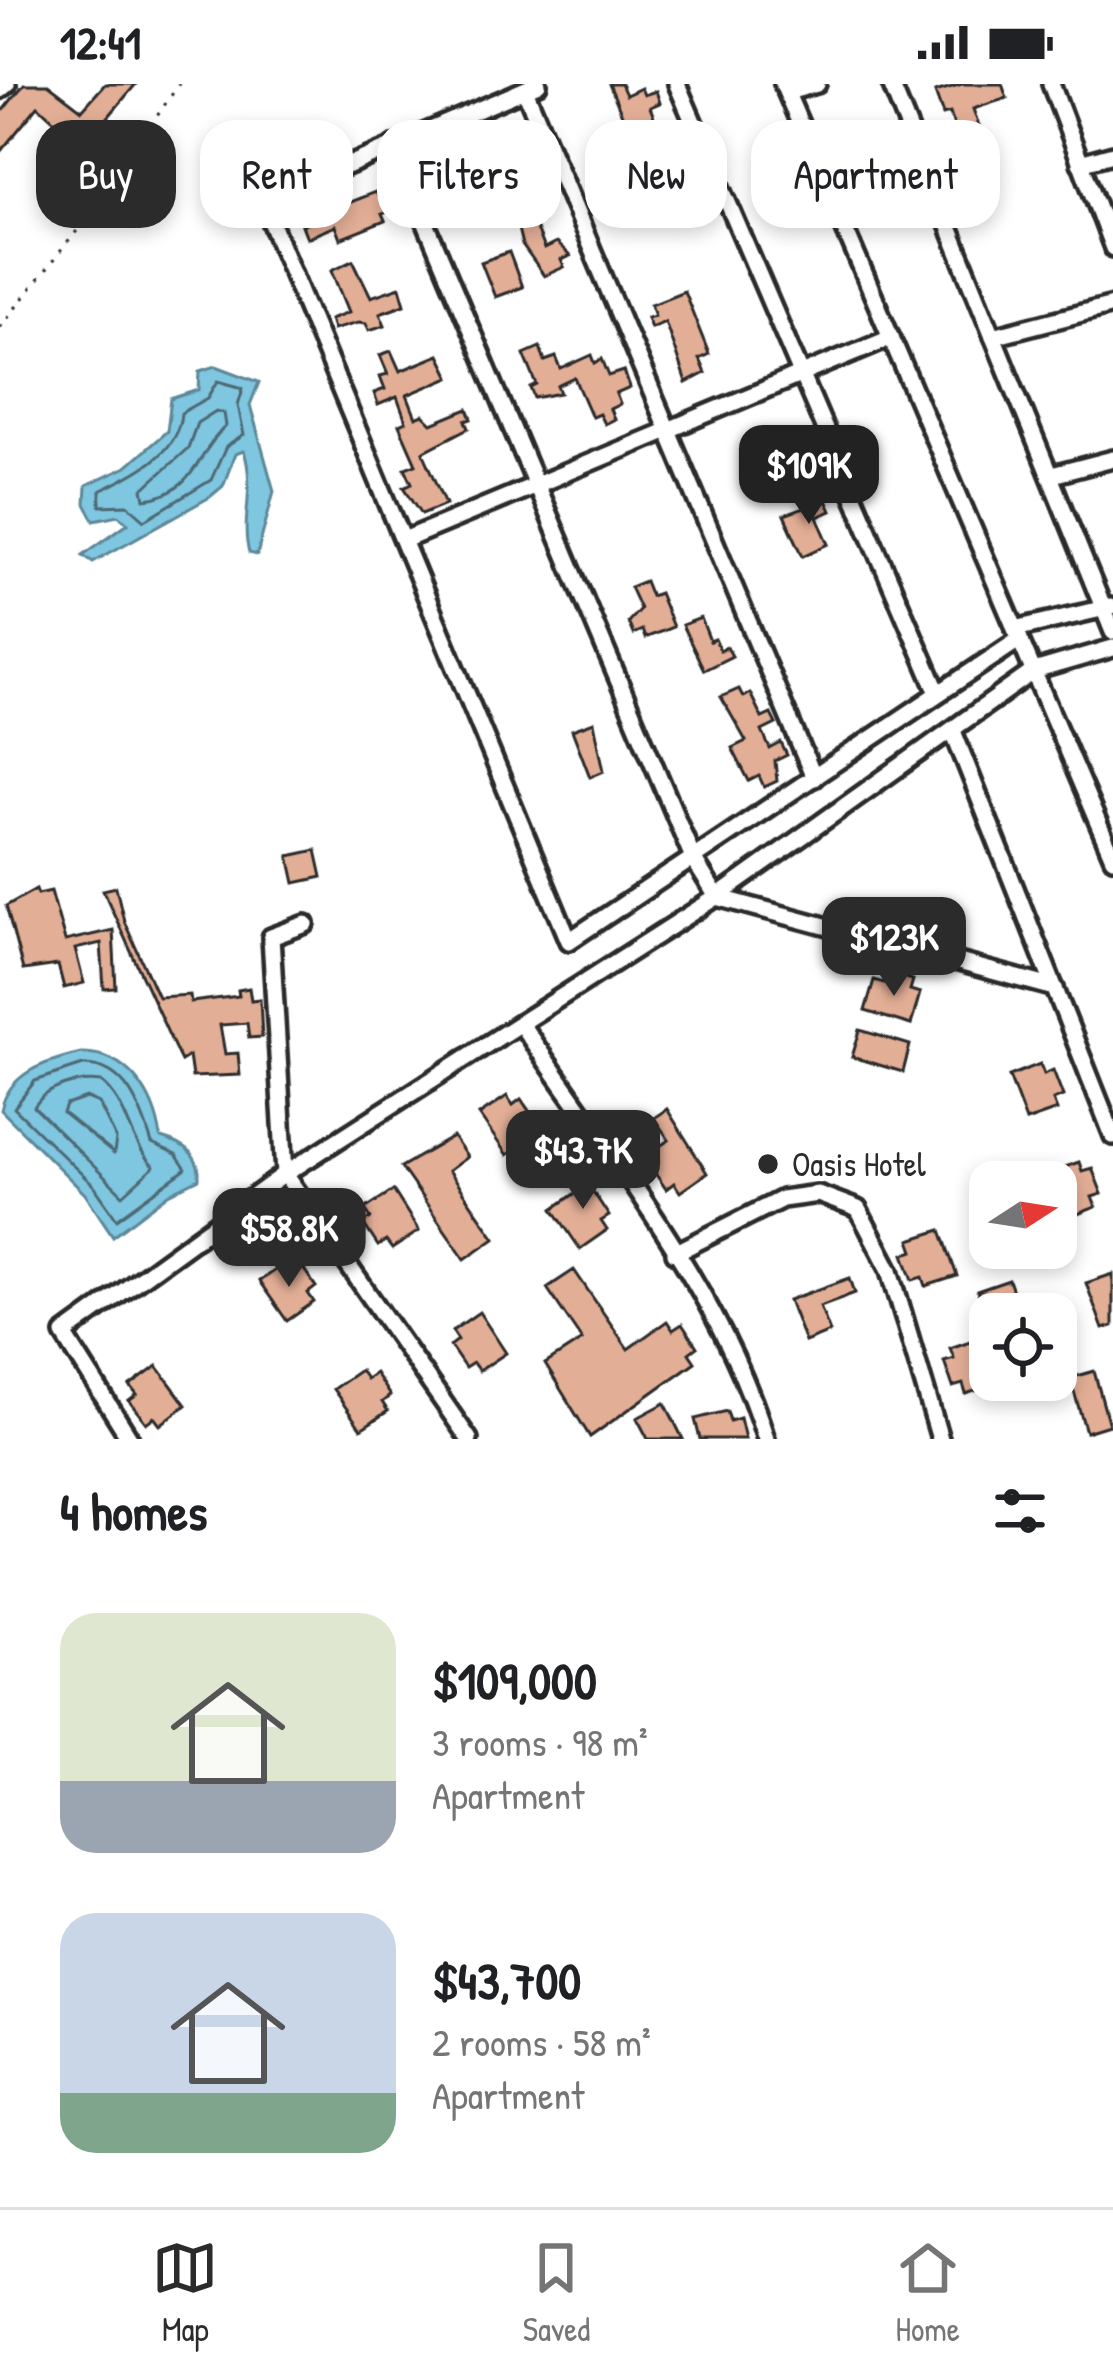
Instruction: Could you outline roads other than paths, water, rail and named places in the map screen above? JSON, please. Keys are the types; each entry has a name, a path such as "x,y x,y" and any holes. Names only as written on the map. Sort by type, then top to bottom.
{"street":[{"path":"0,90 7,84"},
{"path":"677,84 938,693"},
{"path":"817,84 785,88 1113,858"},
{"path":"891,84 1109,607 1113,632"},
{"path":"1051,84 1113,248"},
{"path":"453,120 531,87 666,428 814,778"},
{"path":"377,152 263,202 568,941 694,860 1018,634 1109,607"},
{"path":"1080,163 1113,154"},
{"path":"429,228 694,860 717,896 1054,988"},
{"path":"993,336 1113,305"},
{"path":"404,540 891,337"},
{"path":"1052,475 1113,459"},
{"path":"130,1439 64,1334 285,1174 717,896 1034,671 1113,648"},
{"path":"952,731 1113,1136"},
{"path":"307,924 271,937 285,1174 469,1439"},
{"path":"520,1024 675,1253 750,1387 766,1439"},
{"path":"675,1253 782,1199 818,1194 858,1209 890,1270 940,1439"}],"water":[{"path":"216,366 259,382 250,405 274,491 257,555 249,553 247,541 249,478 244,451 235,454 223,486 210,497 93,562 83,555 128,523 119,515 94,520 85,504 86,486 126,467 167,431 171,399 199,390 200,371"},
{"path":"81,1053 112,1060 136,1079 153,1106 161,1138 189,1152 199,1171 199,1179 169,1194 113,1236 85,1194 1,1110 21,1077"}],"place":[{"name":"Oasis Hotel","path":"768,1164"}]}
